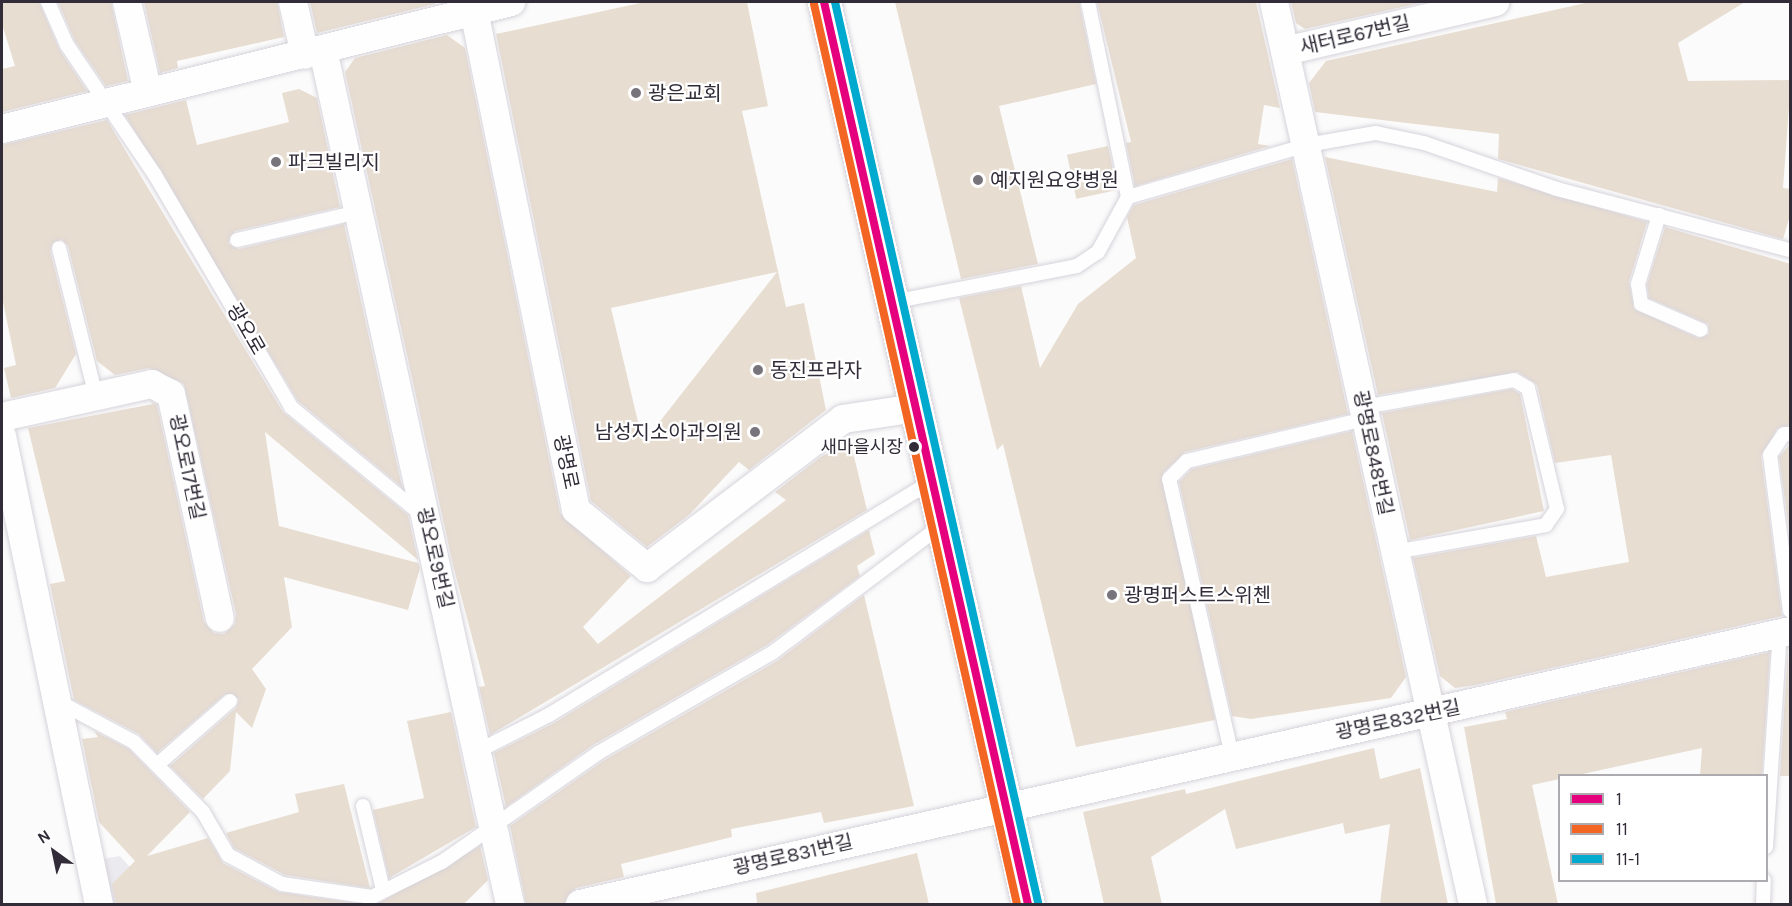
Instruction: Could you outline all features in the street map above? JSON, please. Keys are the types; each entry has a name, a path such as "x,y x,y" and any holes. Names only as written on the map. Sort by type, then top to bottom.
{"main road":[{"path":"824,2 1028,904"}],"street":[{"path":"127,2 148,93"},
{"path":"293,2 314,52"},
{"path":"2,129 314,52 466,9 512,2"},
{"name":"광명로848번길","path":"1274,2 1473,904"},
{"name":"새터로67번길","path":"1285,51 1495,2"},
{"name":"광명로","path":"466,9 576,510 647,567 843,419 916,408"},
{"name":"광오로9번길","path":"314,52 358,212 497,828 510,904"},
{"name":"광오로17번길","path":"2,417 152,384 171,394 220,618"},
{"path":"2,435 99,904"},
{"name":"광명로832번길","path":"1005,805 1432,713 1787,625"},
{"name":"광명로831번길","path":"580,904 668,894 1005,805"}],"lane":[{"name":"광오로","path":"48,2 105,105 155,175 291,407 426,519"},
{"path":"892,302 1077,266 1098,252 1128,197 1088,2"},
{"path":"1128,197 1307,145 1376,133 1659,215 1791,250"},
{"path":"237,240 358,212"},
{"path":"1659,215 1638,284 1641,304 1701,330"},
{"path":"59,248 96,396"},
{"path":"1232,756 1169,479 1187,461 1364,413 1514,380 1528,388 1557,509 1546,525 1394,552"},
{"path":"1768,836 1787,625 1770,455 1784,434 1791,434"},
{"path":"478,751 549,715 932,481"},
{"path":"57,701 135,742 204,812 228,855 282,884 348,897 383,891 497,828 598,753 772,653 942,525"},
{"path":"157,765 230,701"},
{"path":"363,806 383,891"},
{"path":"1763,904 1764,882"}],"shaded area":[{"path":"120,856 163,904 113,904 102,859"}],"building":[{"path":"2,2 39,2 59,49 87,91 2,112 2,69 15,66 2,24"},
{"path":"58,2 111,2 128,81 106,86 75,41"},
{"path":"144,2 277,2 284,37 177,61 178,68 160,73"},
{"path":"310,2 435,2 435,4 317,33"},
{"path":"645,2 747,2 768,106 742,111 786,307 804,303 826,410 749,470 739,462 689,515 647,547 591,501 496,34","holes":["777,272 643,443 611,308"]},
{"path":"895,2 1079,2 1096,84 999,106 1038,264 961,279"},
{"path":"1097,2 1256,2 1280,108 1264,105 1258,144 1270,146 1135,186 1126,143 1131,142"},
{"path":"1291,2 1424,2 1305,29 1296,23"},
{"path":"1590,2 1745,2 1678,43 1688,81 1791,80 1783,188 1791,189 1791,212 1783,239 1498,159 1499,134 1315,112 1309,83 1326,61"},
{"path":"447,35 465,48 560,513 631,576 583,627 598,644 786,500 775,492 822,456 851,444 867,510 490,735 479,687 485,686 453,565 345,72 355,58"},
{"path":"299,89 317,98 340,207 235,231 228,243 239,249 344,224 402,487 298,401 125,115 186,100 197,145 289,122 282,93"},
{"path":"107,120 283,412 408,515 418,560 265,432 279,526 418,563 420,568 408,610 284,577 292,627 252,669 266,689 252,728 236,712 230,771 203,799 170,766 236,708 239,699 225,694 157,753 139,734 74,700 50,584 65,581 28,428 153,404 150,401 157,405 204,622 214,633 224,634 235,624 236,614 184,384 149,368 115,375 97,361 68,246 61,239 50,250 76,354 55,388 11,398 4,368 16,365 2,297 2,145"},
{"path":"1108,146 1117,190 1076,199 1067,155"},
{"path":"1325,157 1497,192 1498,178 1647,222 1629,282 1634,309 1698,338 1709,334 1708,324 1649,298 1647,285 1665,227 1791,264 1791,425 1777,429 1761,456 1782,616 1476,685 1455,688 1440,676 1413,558 1536,536 1546,577 1629,562 1611,455 1555,463 1537,385 1518,372 1378,395"},
{"path":"1292,159 1348,414 1185,452 1163,473 1215,720 1076,747 1003,444 997,450 959,298 1021,286 1040,368 1078,304 1136,258 1127,217 1134,205"},
{"path":"1512,389 1520,394 1544,511 1410,540 1382,413"},
{"path":"1352,431 1406,677 1391,698 1251,719 1232,716 1179,482 1192,469"},
{"path":"1791,443 1791,544 1779,457"},
{"path":"869,530 875,554 857,566 860,576 767,645 593,745 506,807 494,753 554,723"},
{"path":"864,595 914,806 824,823 821,812 731,829 732,837 621,864 624,877 576,888 564,904 526,904 510,826 603,761 777,661"},
{"path":"1788,648 1791,776 1780,776"},
{"path":"1770,652 1762,774 1700,774 1702,748 1583,774 1558,774 1558,779 1532,785 1558,904 1496,904 1464,727 1507,719 1505,712"},
{"path":"451,712 476,827 389,878 373,810 424,798 407,721"},
{"path":"94,731 129,749 190,812 147,856 208,838 223,863 278,892 361,904 116,904 112,884 135,861 99,822 82,739 98,737"},
{"path":"1374,748 1380,779 1420,768 1448,904 1380,904 1390,824 1345,834 1343,823 1236,849 1225,809 1151,857 1162,904 1104,904 1083,812 1185,789 1186,794"},
{"path":"344,784 370,888 285,875 234,848 226,833 299,812 295,794"},
{"path":"480,846 488,880 464,904 377,904"},
{"path":"917,853 929,904 757,904 756,893"}],"transit line":[{"name":"1","path":"824,2 1028,904"},
{"name":"11-1","path":"835,2 1038,902"},
{"name":"11","path":"814,4 1017,904"}],"place":[{"name":"광은교회","path":"636,93"},
{"name":"파크빌리지","path":"276,162"},
{"name":"예지원요양병원","path":"978,180"},
{"name":"동진프라자","path":"758,370"},
{"name":"남성지소아과의원","path":"755,432"},
{"name":"새마을시장","path":"914,447"},
{"name":"광명퍼스트스위첸","path":"1112,595"}]}
